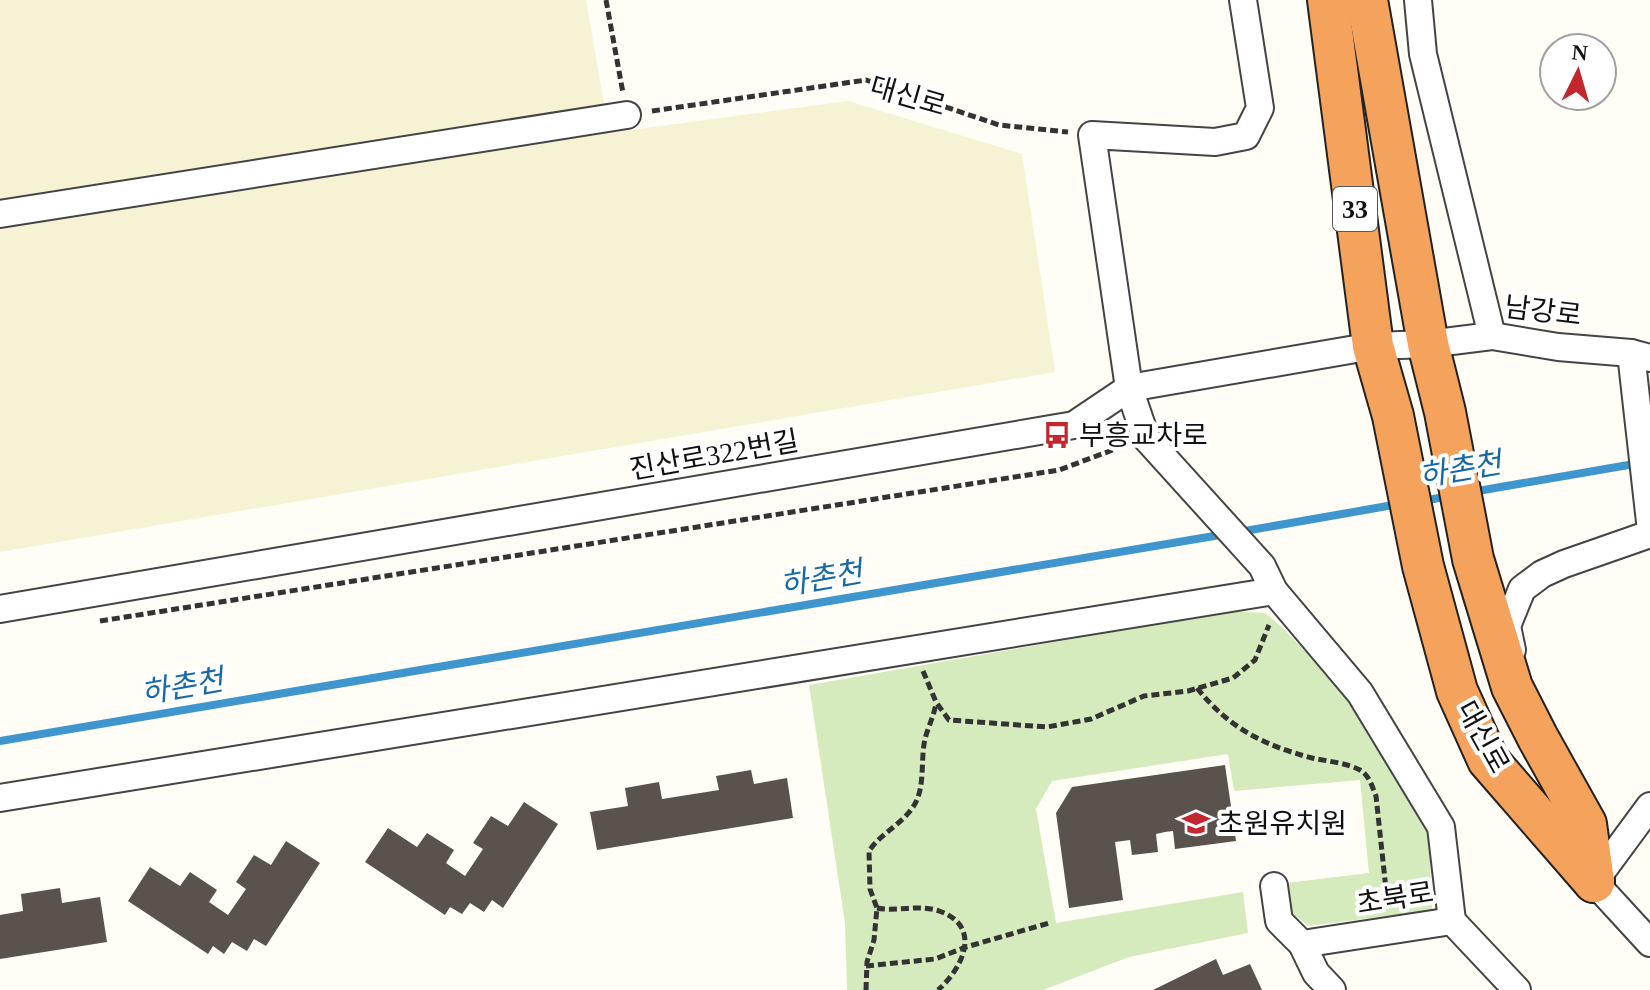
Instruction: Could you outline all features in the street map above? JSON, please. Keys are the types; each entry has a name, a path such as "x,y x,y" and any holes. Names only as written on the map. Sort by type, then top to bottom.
{"highway":[{"name":"33","path":"1328,0 1373,346"},
{"name":"33","path":"1367,0 1428,344"},
{"name":"대신로","path":"1428,344 1445,412 1473,559 1512,687 1586,824 1594,882"},
{"name":"대신로","path":"1373,346 1393,416 1423,566 1457,691 1488,760 1594,882"}],"street":[{"path":"1243,0 1260,108 1246,136 1215,142 1092,135 1129,388 1146,438 1262,566 1274,591 1360,693 1441,827 1452,921"},
{"path":"1418,0 1423,54 1492,336"},
{"path":"0,214 627,115"},
{"name":"남강로","path":"1428,344 1492,336 1558,347 1641,355"},
{"name":"진산로322번길","path":"0,609 1074,425 1129,388 1373,346 1428,344"},
{"path":"1641,355 1650,522"},
{"path":"1538,738 1520,688 1507,626 1522,589 1542,574 1564,564 1650,534"},
{"path":"0,798 1274,591"},
{"path":"1594,882 1650,806"},
{"name":"대신로","path":"1594,882 1650,943"},
{"path":"1274,886 1279,921 1302,944 1316,973 1332,990"},
{"name":"초북로","path":"1302,944 1452,921 1517,990"}],"path":[{"path":"606,0 627,115"},
{"name":"대신로","path":"627,115 866,80 999,125 1092,135"},
{"path":"95,622 1059,470 1146,438"},
{"path":"914,648 936,702 949,720 1047,727 1091,719 1144,696 1197,688 1233,678 1255,660 1268,634 1274,591"},
{"path":"1197,688 1216,711 1250,736 1290,752 1360,770 1370,780 1376,796 1390,931"},
{"path":"866,990 866,966 874,940 877,908 870,889 869,851 882,834 914,806 920,785 925,739 936,702"},
{"path":"877,908 939,911 953,918 964,930 966,947 938,990"},
{"path":"866,966 935,959 1049,923"}],"shaded area":[{"path":"0,0 586,0 609,133 848,101 1022,154 1055,372 0,552"}],"green space":[{"path":"1232,611 1265,613 1353,702 1429,836 1432,910 1309,926 1289,912 1285,883 1369,873 1360,780 1234,791 1228,754 1052,781 1036,809 1056,923 1243,892 1248,933 1129,957 1043,990 847,990 845,923 809,685"}],"building":[{"path":"1225,765 1236,841 1175,849 1173,831 1165,832 1156,834 1158,852 1132,855 1130,840 1115,842 1123,900 1069,908 1056,813 1072,787"},
{"path":"751,770 754,784 787,778 793,818 597,850 590,812 628,806 625,788 659,782 662,799 719,790 716,776"},
{"path":"524,802 558,824 503,908 492,900 484,912 470,903 462,914 450,907 445,915 365,862 388,828 417,847 427,833 454,850 446,863 465,876 483,849 473,843 491,816 508,826"},
{"path":"286,841 320,863 266,946 254,939 247,951 232,942 224,954 213,946 208,954 128,901 150,867 180,886 190,872 217,890 209,902 228,915 246,889 236,882 254,855 271,865"},
{"path":"60,888 62,903 100,897 107,942 0,959 0,915 23,911 21,894"},
{"path":"1216,959 1223,975 1250,964 1262,990 1153,990"}],"waterway":[{"name":"하촌천","path":"1472,492 1640,463"},
{"name":"하촌천","path":"1421,501 1451,496"},
{"name":"하촌천","path":"1239,532 1399,504"},
{"name":"하촌천","path":"0,741 1226,534"}],"place":[{"name":"부흥교차로","path":"1057,435"},
{"name":"초원유치원","path":"1196,823"}]}
